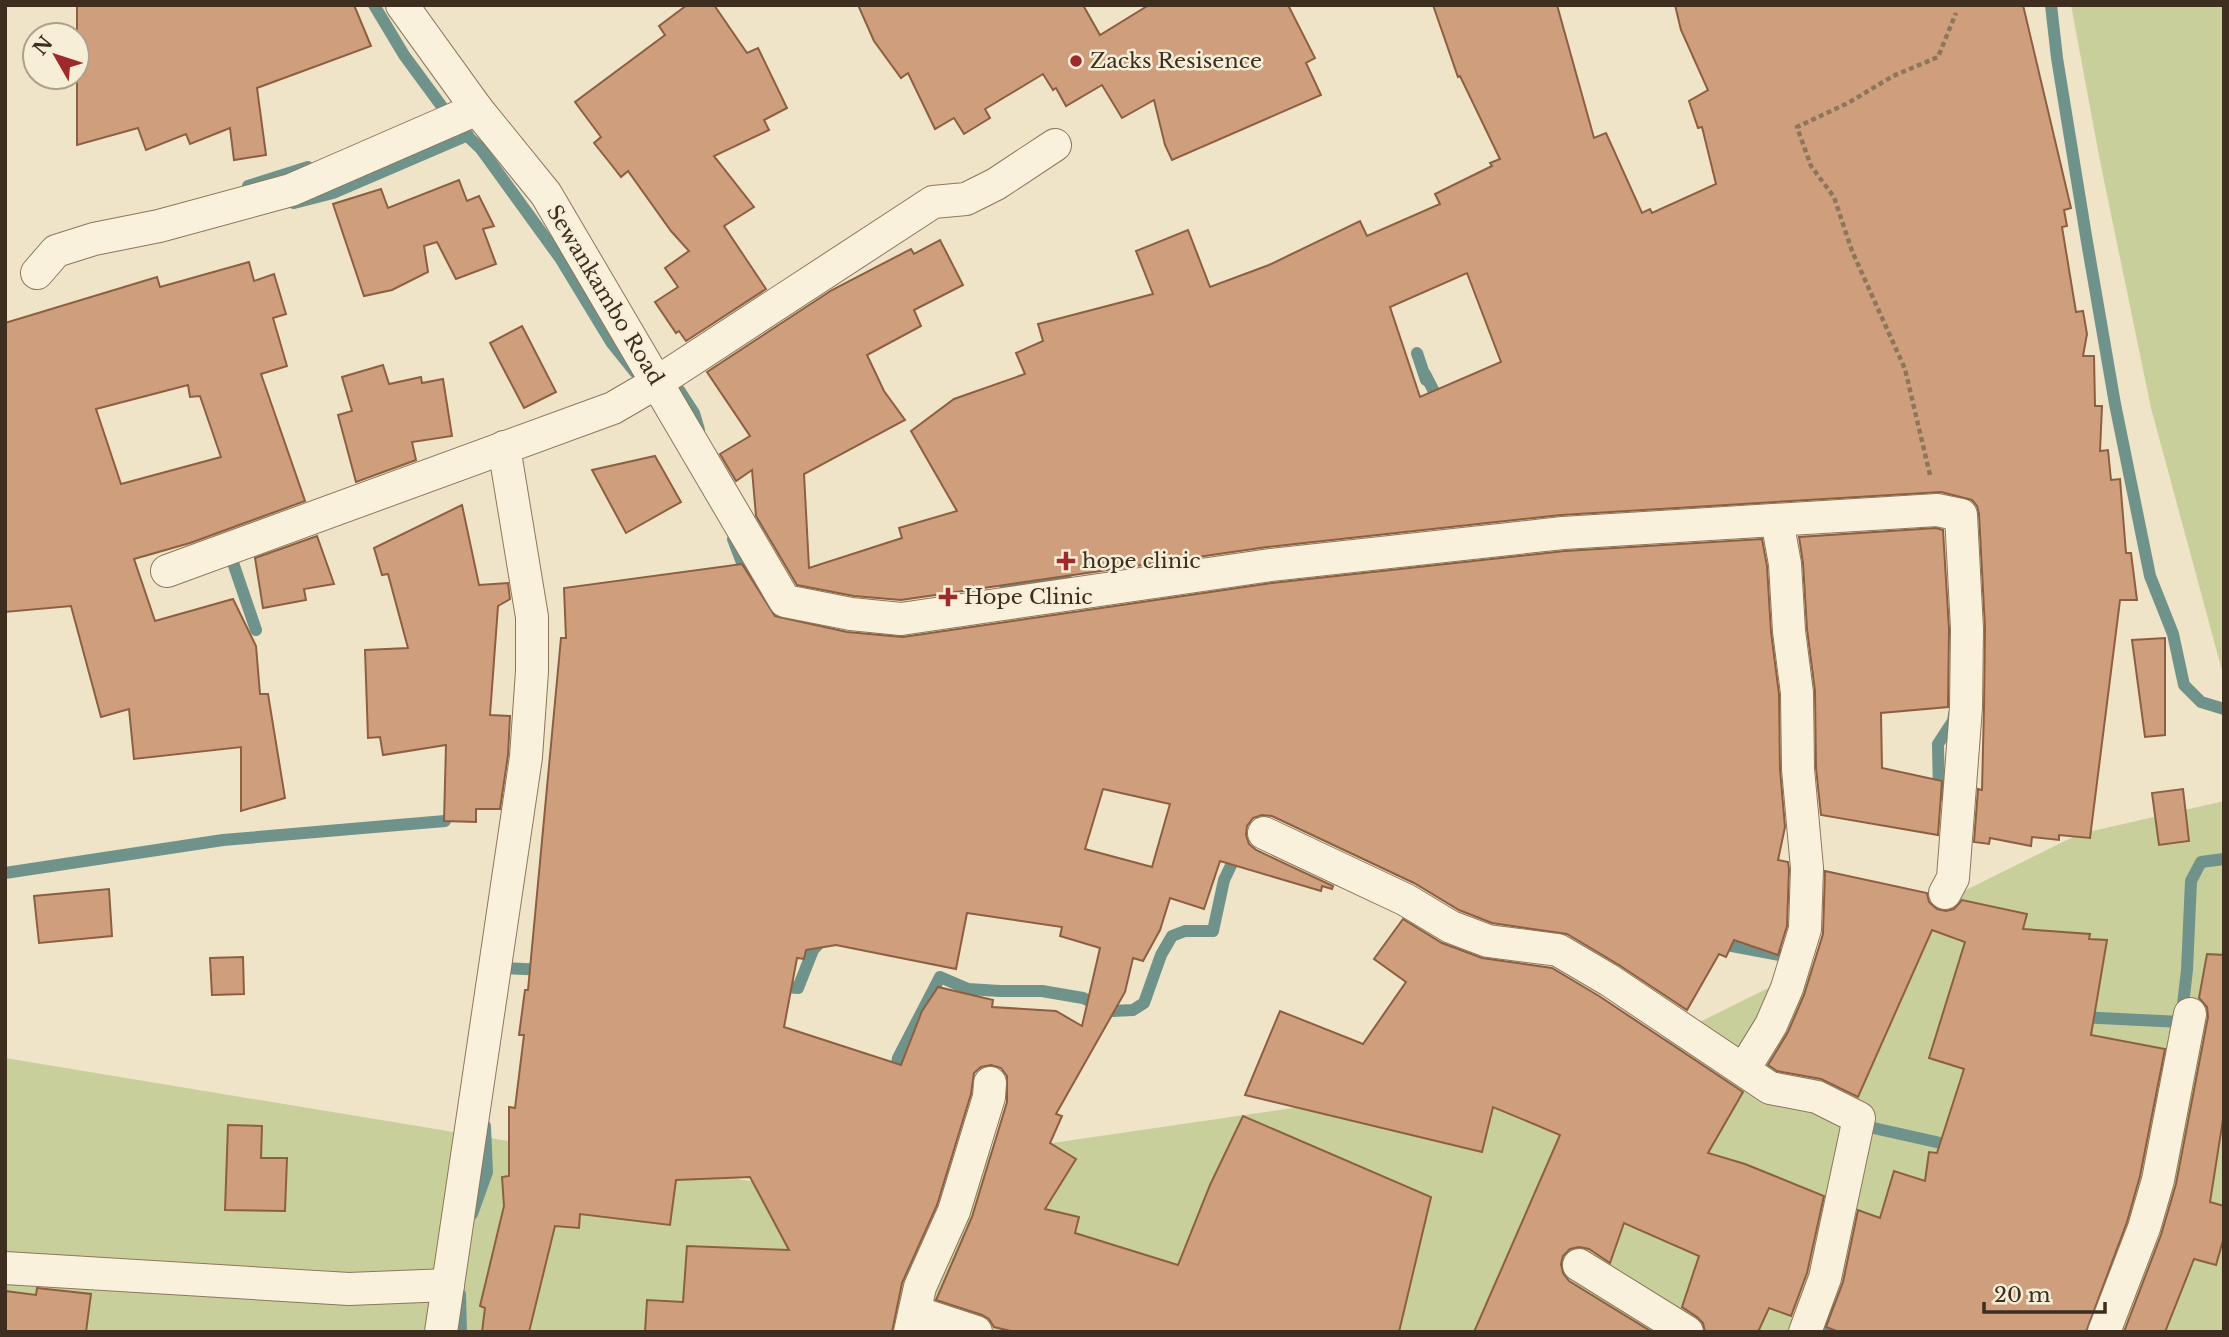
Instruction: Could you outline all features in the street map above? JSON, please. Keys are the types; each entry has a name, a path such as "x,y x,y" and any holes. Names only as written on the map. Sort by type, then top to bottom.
{"street":[{"name":"Sewankambo Road","path":"402,5 477,108 545,194 785,601 851,614 901,619 1283,563 1563,533 1777,520"},
{"path":"37,273 56,251 291,190 477,108"},
{"path":"167,571 613,408 656,383 933,202 966,199 996,184 1055,145"},
{"path":"441,1332 526,757 532,671 531,617 504,447"},
{"path":"1744,1069 1771,1025 1787,988 1805,929 1807,867 1798,769 1797,693 1789,631 1785,564 1777,520 1937,510 1961,515 1967,629 1966,707 1954,878 1945,893"},
{"path":"1264,833 1406,900 1451,927 1488,941 1558,950 1609,980 1770,1088 1817,1097 1859,1118 1825,1278 1805,1332"},
{"path":"2104,1332 2144,1228 2158,1180 2190,1014"},
{"path":"976,1332 912,1322 920,1287 954,1211 989,1097 990,1083"},
{"path":"1578,1265 1687,1332"},
{"path":"5,1268 349,1289 448,1285"}],"path":[{"path":"1937,510 1905,369 1852,251 1835,197 1811,166 1797,127 1848,103 1893,76 1938,57 1956,13"}],"green space":[{"path":"2071,5 2224,5 2224,678 2151,408"},
{"path":"2224,801 2224,1332 5,1332 5,1058 769,1184 1623,1060 2079,834"}],"building":[{"path":"77,5 354,5 371,46 257,88 266,155 234,160 230,128 190,144 186,134 146,150 138,128 77,145 77,91 91,91 91,21 77,21"},
{"path":"687,5 714,5 747,53 758,48 787,108 764,120 769,130 714,156 754,207 724,226 766,289 686,341 679,331 676,333 655,302 678,287 665,268 689,251 671,231 628,171 621,177 594,143 601,137 575,102 665,35 659,26"},
{"path":"858,5 1083,5 1100,35 1149,5 1288,5 1315,58 1306,63 1321,95 1172,160 1165,145 1154,100 1122,118 1102,85 1066,106 1056,88 1053,90 1043,74 985,109 990,118 964,134 954,118 935,129 908,73 901,78 874,41"},
{"path":"1433,5 1557,5 1594,138 1606,133 1642,213 1650,209 1652,213 1716,184 1702,127 1698,128 1689,101 1708,90 1681,30 1675,5 2023,5 2071,208 2064,210 2067,226 2062,227 2076,312 2083,311 2087,334 2083,356 2094,356 2095,406 2102,406 2100,451 2108,450 2111,480 2120,479 2126,553 2131,553 2137,600 2120,600 2090,838 2059,835 2059,840 2032,837 2031,846 1990,838 1989,844 1974,842 1978,789 1982,790 1984,707 1985,628 1979,514 1972,500 1941,492 1561,515 1267,547 901,600 854,596 797,585 756,516 752,470 736,481 720,454 750,436 707,372 832,290 911,249 914,254 940,240 963,285 914,310 921,326 867,355 884,391 905,420 804,474 809,568 902,538 899,528 957,511 911,431 954,399 1025,374 1016,353 1043,341 1038,324 1153,294 1136,251 1188,230 1210,287 1269,265 1360,221 1367,236 1440,204 1435,194 1492,166 1490,163 1500,159 1460,76 1458,77","holes":["1467,273 1501,362 1420,397 1390,307"]},
{"path":"459,180 467,201 479,196 494,226 483,229 496,264 456,279 437,242 424,246 428,272 392,290 364,296 333,204 381,189 388,208"},
{"path":"249,262 254,281 274,274 286,314 273,318 287,366 261,374 305,501 190,543 134,559 155,621 233,599 256,646 260,694 268,694 285,798 241,811 241,747 134,759 129,709 101,717 71,606 5,612 5,323 157,277 160,287","holes":["188,385 190,397 200,396 221,457 121,484 96,409"]},
{"path":"522,326 556,392 524,408 490,343"},
{"path":"383,365 389,384 421,377 422,383 443,379 452,436 412,442 416,460 356,482 338,415 352,411 342,377"},
{"path":"655,456 681,502 626,533 592,470"},
{"path":"462,505 479,585 508,583 510,599 498,606 490,715 510,716 508,755 500,809 476,809 476,822 444,821 446,745 383,755 380,737 368,738 365,650 408,648 388,574 382,575 374,548"},
{"path":"1936,528 1943,530 1949,629 1948,707 1881,713 1882,768 1942,781 1938,835 1821,815 1816,768 1815,691 1799,537"},
{"path":"317,536 334,584 304,589 306,600 263,608 255,558"},
{"path":"1762,539 1779,694 1780,769 1785,827 1778,860 1788,862 1789,869 1787,926 1778,955 1734,940 1726,957 1719,954 1687,1010 1567,934 1492,923 1459,910 1414,883 1272,816 1262,815 1253,818 1247,826 1249,844 1256,850 1333,886 1332,889 1322,886 1321,891 1220,861 1204,909 1170,898 1160,930 1143,961 1133,958 1125,992 1056,1114 1062,1116 1050,1143 1076,1159 1045,1209 1079,1217 1075,1233 1178,1265 1210,1185 1243,1116 1431,1197 1399,1332 1015,1332 994,1327 989,1319 982,1315 936,1300 972,1217 1007,1102 1007,1076 1001,1068 991,1065 981,1067 974,1073 971,1094 937,1205 902,1283 892,1332 645,1332 647,1300 683,1302 687,1246 789,1250 750,1177 676,1180 670,1225 580,1214 579,1228 555,1226 529,1332 482,1332 485,1308 480,1306 504,1206 502,1177 509,1176 509,1107 515,1108 524,1035 519,1035 525,990 528,990 561,638 566,638 564,588 742,564 775,616 847,632 903,637 1272,583 1565,551","holes":["1103,789 1170,804 1152,867 1085,849","967,913 1062,927 1060,936 1100,948 1082,1026 1056,1011 992,1007 993,1000 938,987 922,1011 901,1065 784,1027 797,958 804,959 806,950 836,945 956,969"]},
{"path":"2165,638 2165,735 2145,737 2132,640"},
{"path":"2183,789 2189,841 2159,845 2152,793"},
{"path":"1825,871 1927,893 1929,902 1937,909 1954,909 1962,900 2027,914 2023,929 2090,934 2089,939 2107,940 2091,1035 2165,1049 2140,1176 2127,1222 2086,1332 1839,1332 1826,1327 1843,1282 1858,1210 1880,1218 1894,1171 1925,1181 1929,1152 1937,1153 1964,1069 1929,1058 1965,942 1932,930 1858,1097 1821,1079 1777,1071 1768,1065 1788,1032 1804,995 1823,934"},
{"path":"109,889 112,936 39,943 34,896"},
{"path":"1403,919 1442,943 1482,958 1552,968 1599,996 1743,1092 1708,1153 1745,1164 1824,1196 1807,1273 1791,1316 1769,1308 1758,1332 1705,1332 1703,1323 1682,1307 1699,1256 1624,1223 1610,1263 1589,1249 1579,1247 1570,1249 1563,1256 1563,1273 1569,1281 1652,1332 1474,1332 1560,1135 1493,1107 1482,1152 1245,1095 1280,1011 1363,1044 1406,982 1374,959"},
{"path":"2207,954 2224,955 2224,1113 2210,1202 2224,1206 2224,1237 2216,1265 2194,1259 2165,1332 2124,1332 2161,1235 2176,1184 2208,1017 2207,1007 2199,998"},
{"path":"243,957 244,994 212,995 210,958"},
{"path":"228,1125 262,1126 261,1158 287,1158 285,1211 225,1210"},
{"path":"37,1288 91,1294 86,1332 5,1332 5,1291 36,1295"}],"waterway":[{"path":"374,5 404,55 454,123 481,149 560,258 611,342 635,372"},
{"path":"2051,5 2057,58 2115,404 2150,576 2173,634 2184,685 2201,702 2224,709"},
{"path":"294,203 333,193 468,135"},
{"path":"248,186 308,167"},
{"path":"1417,353 1426,380"},
{"path":"1425,374 1441,405"},
{"path":"679,390 694,413 699,430"},
{"path":"733,539 749,581"},
{"path":"228,548 256,630"},
{"path":"1005,589 1066,579"},
{"path":"1939,796 1938,744 1953,721 1954,714"},
{"path":"5,873 223,840 445,821"},
{"path":"894,1079 898,1058 940,977 968,989 1042,991 1083,998 1112,1011 1133,1010 1144,1003 1161,955 1172,936 1185,931 1213,931 1224,880 1238,851"},
{"path":"2079,1017 2181,1022 2187,970 2191,881 2201,862 2224,859"},
{"path":"776,986 798,988 813,950 824,938"},
{"path":"1716,939 1732,946 1790,957 1791,950"},
{"path":"504,968 545,970"},
{"path":"1861,1120 1869,1127 1954,1146"},
{"path":"472,1214 487,1172 485,1126"},
{"path":"460,1294 461,1332"},
{"path":"1825,1332 1828,1305"}],"place":[{"name":"Zacks Resisence","path":"1076,61"},
{"name":"hope clinic","path":"1066,561"},
{"name":"Hope Clinic","path":"948,597"}]}
